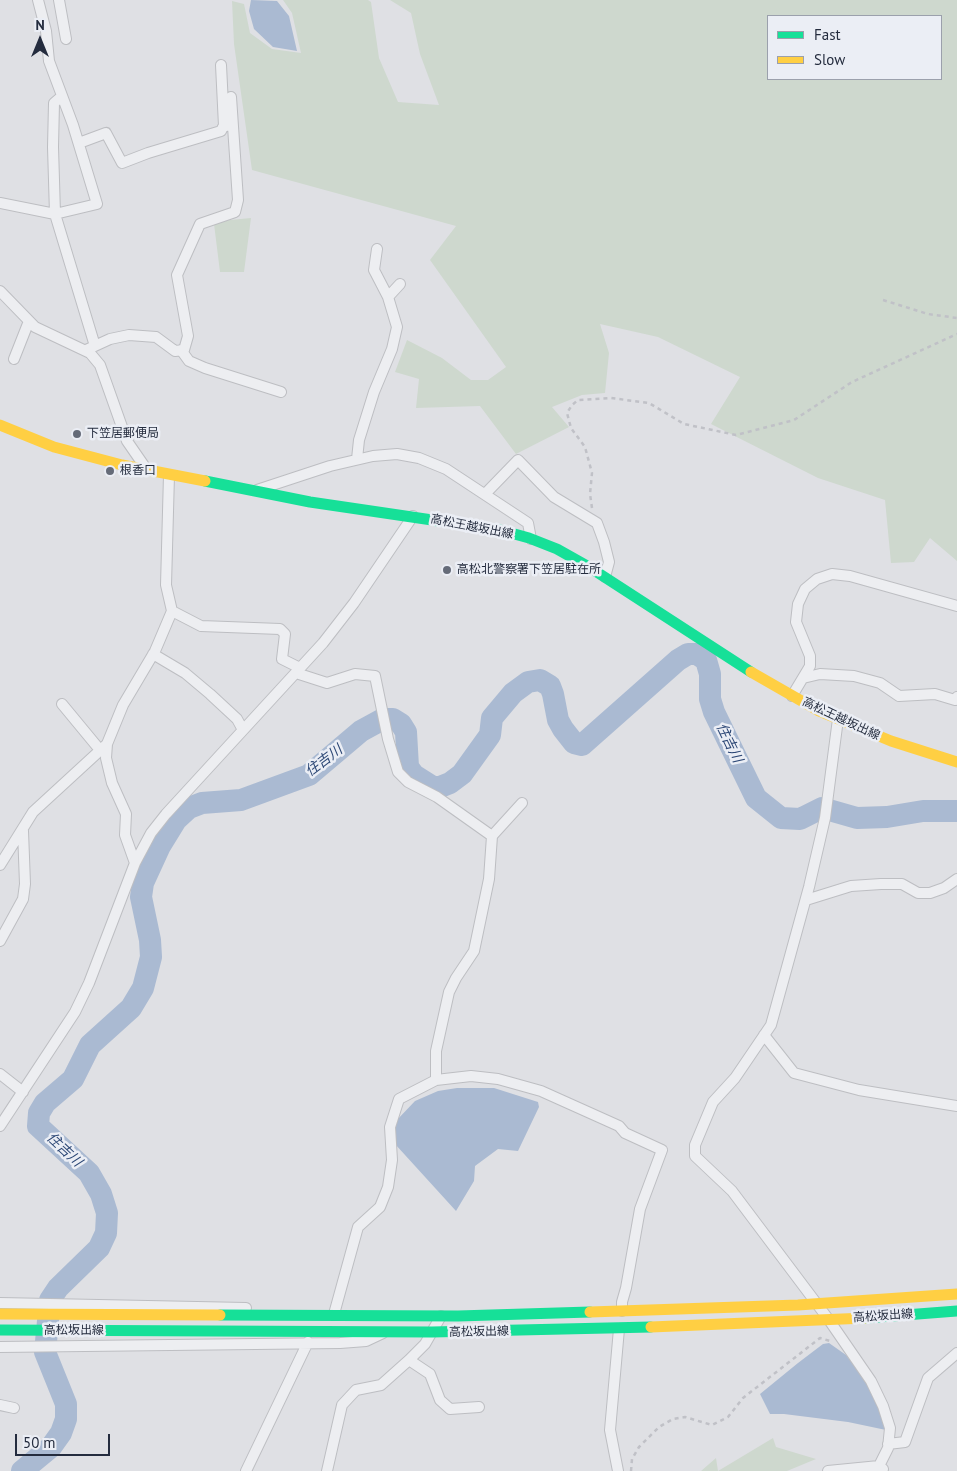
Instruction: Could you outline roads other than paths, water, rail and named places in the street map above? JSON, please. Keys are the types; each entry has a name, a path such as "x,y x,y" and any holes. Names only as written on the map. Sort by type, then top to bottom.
{"main road":[{"name":"高松王越坂出線","path":"0,425 54,447 147,471 310,502 500,530 532,539 557,549 605,577 739,665 792,696 838,720 891,742 957,762"},
{"name":"高松坂出線","path":"0,1314 334,1314 441,1316 816,1304 957,1294"},
{"name":"高松坂出線","path":"0,1330 432,1332 619,1329 829,1320 957,1311"}],"street":[{"path":"0,203 55,214 97,204 79,143 48,61 46,31 38,0"},
{"path":"59,0 66,39"},
{"path":"0,291 29,321 48,334 90,348 129,334 156,337 175,351 184,350 188,336 177,275 200,224 235,212 238,200 221,65"},
{"path":"61,97 54,103 52,148 55,214 90,348 100,365 127,441 147,471"},
{"path":"228,125 230,97"},
{"path":"79,143 106,133 122,163 221,130 228,125"},
{"path":"357,459 359,440 374,392 392,349 397,327 388,298 374,270 377,248"},
{"path":"388,298 400,284"},
{"path":"14,359 29,321"},
{"path":"181,350 189,362 281,392"},
{"path":"254,491 357,459 397,454 418,458 446,469 528,523 532,539"},
{"path":"485,494 518,460 554,497 597,523 609,562 605,577"},
{"path":"0,864 33,812 103,747 123,705 153,654 172,611 166,585 169,475"},
{"path":"0,1126 74,1012 89,983 135,863 151,833 166,814 298,670 354,603 413,516"},
{"path":"792,696 810,666 810,656 796,622 798,604 805,589 817,579 832,574 850,576 957,606"},
{"path":"172,611 201,626 280,629 285,634 282,659 298,670 327,683 355,674 376,676 388,739 398,772 408,782 437,797 492,836"},
{"path":"153,654 185,673 210,694 237,720 243,730"},
{"path":"803,678 820,674 854,676 880,684 899,696 935,694 955,700 957,697"},
{"path":"62,704 103,747 112,783 126,814 125,835 135,863"},
{"path":"828,1471 882,1469 890,1428 883,1406 850,1348 732,1191 694,1156 694,1145 713,1102 735,1078 771,1025 806,900 825,818 838,720"},
{"path":"436,1080 436,1051 449,992 474,951 489,879 492,836 522,803"},
{"path":"0,941 23,899 25,884 23,830"},
{"path":"806,900 851,886 880,884 902,884 918,892 930,892 944,888 957,879"},
{"path":"764,1035 794,1073 859,1090 957,1106"},
{"path":"0,1074 22,1092"},
{"path":"334,1314 358,1228 380,1207 388,1187 392,1160 390,1127 399,1099 436,1080 471,1076 498,1079 541,1091 619,1126 626,1133 662,1150 640,1209 622,1302 622,1311"},
{"path":"0,1302 305,1310 322,1314"},
{"path":"327,1471 342,1405 356,1390 381,1385 409,1360 432,1332 441,1316"},
{"path":"618,1471 610,1430 619,1329"},
{"path":"0,1347 366,1341 386,1332"},
{"path":"246,1471 308,1342"},
{"path":"888,1444 905,1442 928,1378 957,1352"},
{"path":"409,1360 430,1374 440,1400 450,1409 479,1407"},
{"path":"0,1405 14,1408"}],"water":[{"path":"251,0 277,1 289,16 297,51 273,47 254,29 249,11"},
{"path":"457,1088 494,1088 538,1102 539,1107 518,1151 498,1149 475,1166 474,1181 456,1211 395,1144 396,1121 415,1101 438,1091"},
{"path":"829,1343 846,1355 864,1378 876,1397 886,1430 848,1422 770,1414 760,1394 823,1344"}],"waterway":[{"name":"住吉川","path":"22,1471 51,1447 61,1433 66,1419 66,1404 45,1352 50,1300 58,1288 99,1248 106,1233 107,1213 101,1194 89,1173 38,1126 39,1113 45,1103 73,1079 90,1045 131,1008 143,988 151,957 150,940 141,897 143,883 160,846 176,820 189,808 202,803 241,800 309,775 361,731 383,719 393,719 401,724 406,732 408,767 414,775 433,787 440,787 450,783 462,774 490,735 492,718 513,693 528,682 540,680 550,686 558,720 563,729 574,743 582,745 678,660 688,654 697,654 706,660 710,674 710,699 714,712 756,798 781,818 800,819 822,808 857,818 887,817 923,811 957,811"}],"place":[{"name":"下笠居郵便局","path":"77,434"},
{"name":"根香口","path":"110,471"},
{"name":"高松北警察署下笠居駐在所","path":"447,570"}]}
